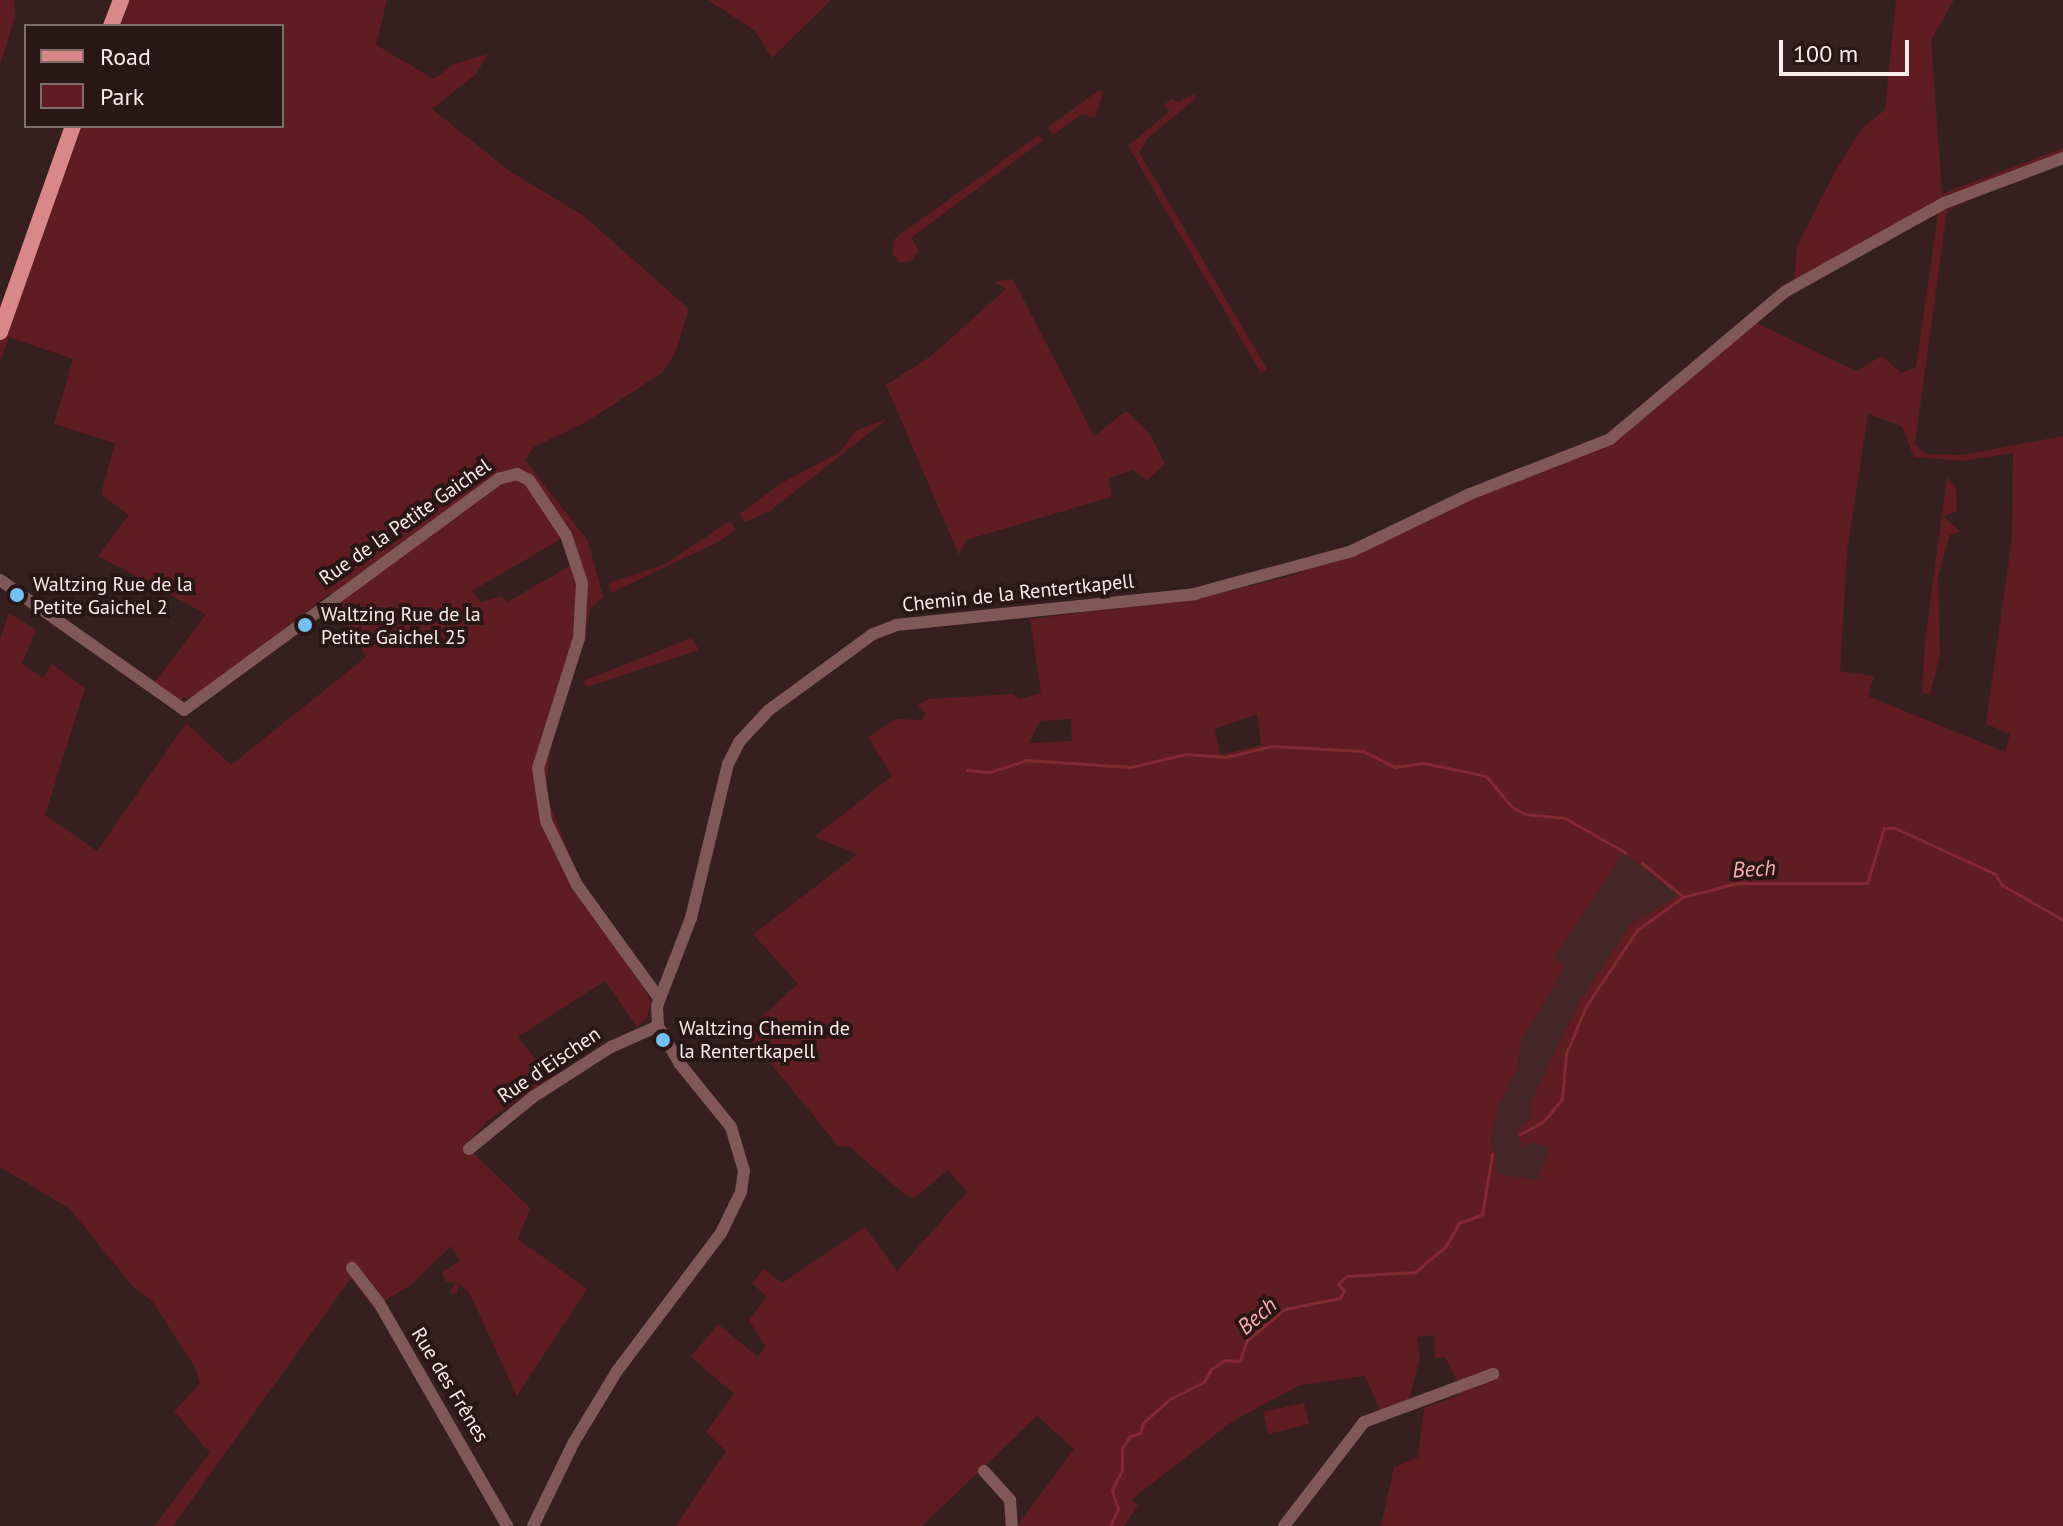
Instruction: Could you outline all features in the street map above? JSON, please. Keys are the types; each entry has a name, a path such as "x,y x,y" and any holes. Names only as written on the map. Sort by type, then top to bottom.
{"main road":[{"path":"112,24 121,0"},
{"path":"0,332 72,128"}],"street":[{"name":"Chemin de la Rentertkapell","path":"658,1026 658,997 691,918 714,813 739,742 769,710 873,634 921,620 1090,609 1194,594 1352,551 1470,494 1610,439 1786,291 1944,203 2063,158"},
{"name":"Rue de la Petite Gaichel","path":"0,580 184,710 499,479 517,474 529,480 566,535 582,598 579,638 538,768 546,821 577,885 658,997"},
{"name":"Rue d'Eischen","path":"469,1149 533,1097 611,1047 658,1026"},
{"path":"533,1526 574,1442 617,1371 721,1233 741,1192 744,1171 731,1127 680,1064 658,1026"},
{"name":"Rue des Frênes","path":"352,1268 379,1303 507,1526"},
{"path":"1284,1526 1364,1422 1493,1374"},
{"path":"984,1471 1010,1500 1012,1526"}],"shaded area":[{"path":"1623,853 1680,895 1631,923 1579,1002 1531,1102 1533,1142 1551,1148 1537,1180 1498,1175 1491,1138 1499,1103 1518,1068 1521,1041 1565,967 1554,957"}],"green space":[{"path":"0,0 14,0 15,15 0,66"},
{"path":"121,0 387,0 376,45 434,79 453,64 488,54 476,74 432,109 511,172 584,216 689,309 676,351 663,372 588,421 534,447 525,460 588,541 603,597 590,609 585,638 552,736 545,793 582,885 651,1001 647,1018 637,1027 605,981 518,1037 551,1079 488,1120 465,1145 530,1208 518,1239 587,1289 517,1396 469,1292 458,1283 457,1294 449,1292 456,1283 445,1281 442,1272 460,1261 451,1246 411,1285 384,1301 381,1298 376,1311 351,1278 173,1526 154,1526 210,1453 174,1411 200,1384 196,1369 153,1302 134,1288 70,1209 0,1167 0,640 9,613 36,630 22,664 43,678 52,664 85,688 45,815 97,851 186,723 231,765 366,657 330,593 201,695 175,700 152,686 206,614 98,556 129,515 101,494 115,443 54,424 73,359 9,337 0,362 0,333 72,128 284,128 284,24 112,24","holes":["566,536 575,563 507,602 502,596 481,602 472,591"]},
{"path":"708,0 831,0 772,58 755,31"},
{"path":"1896,0 1954,0 1931,40 1942,194 2063,148 2063,161 1947,210 1915,444 1926,454 1962,455 2063,436 2063,1526 1381,1526 1394,1467 1418,1457 1424,1408 1457,1396 1461,1389 1445,1357 1435,1358 1434,1335 1417,1337 1420,1358 1408,1403 1380,1410 1365,1376 1300,1385 1233,1421 1132,1499 1138,1506 1124,1526 1017,1526 1074,1449 1037,1416 922,1526 676,1526 726,1451 706,1432 734,1394 691,1357 718,1324 758,1357 765,1346 749,1320 767,1297 752,1283 764,1269 782,1283 865,1227 897,1271 967,1192 948,1170 914,1198 904,1194 850,1147 838,1146 745,1032 798,984 753,934 858,854 814,837 892,776 868,737 896,719 922,720 925,713 918,705 928,699 1013,694 1019,699 1041,693 1030,619 1195,599 1288,577 1401,534 1399,524 1607,436 1794,282 1797,246 1837,168 1863,127 1885,110","holes":["1938,213 1916,367 1901,373 1882,356 1856,371 1755,322 1801,288","1868,414 1902,426 1914,457 1962,461 2013,453 2012,537 1986,724 2010,734 2005,752 1868,696 1874,676 1840,671 1847,552","1257,714 1261,745 1220,755 1215,729","1071,719 1072,741 1029,743 1040,721","1623,853 1680,895 1631,923 1579,1002 1531,1102 1531,1118 1516,1131 1523,1147 1533,1142 1550,1148 1537,1180 1498,1174 1491,1138 1499,1103 1518,1068 1521,1041 1565,967 1554,957"]},
{"path":"1099,90 1104,91 1095,118 1082,114 1053,135 1047,128"},
{"path":"1194,94 1196,98 1148,138 1139,152 1267,369 1261,373 1128,146 1169,112 1164,105 1171,99 1179,102"},
{"path":"1039,135 1043,140 911,238 919,251 911,261 899,263 892,252 895,238"},
{"path":"1013,279 1094,436 1126,411 1150,434 1165,464 1147,480 1132,470 1109,478 1111,497 966,540 959,555 886,385 931,356 1006,289 994,282"},
{"path":"887,419 770,511 745,522 739,514 780,484 840,452 855,431"},
{"path":"1947,477 1956,488 1957,511 1944,517 1960,531 1950,535 1938,576 1940,654 1930,695 1922,693 1925,641"},
{"path":"730,521 736,529 722,540 611,593 609,583 665,564"},
{"path":"692,638 699,650 587,687 583,681"},
{"path":"1304,1403 1309,1424 1268,1434 1263,1412"}],"waterway":[{"path":"967,770 990,772 1026,760 1131,767 1185,754 1226,757 1271,746 1363,751 1395,767 1424,763 1486,776 1512,807 1525,814 1565,818 1626,853"},
{"name":"Bech","path":"1520,1134 1544,1121 1562,1099 1566,1054 1586,1006 1637,930 1683,897 1737,883 1867,883 1884,828 1895,828 1995,874 2002,885 2063,920"},
{"path":"1642,863 1682,896"},
{"name":"Bech","path":"1110,1526 1118,1509 1112,1490 1122,1470 1122,1448 1130,1436 1140,1433 1143,1423 1170,1399 1204,1382 1211,1369 1225,1360 1240,1361 1247,1340 1285,1309 1340,1298 1344,1290 1338,1284 1347,1276 1415,1272 1446,1246 1459,1223 1482,1214 1492,1154"}],"place":[{"name":"Waltzing Rue de la Petite Gaichel 2","path":"17,595"},
{"name":"Waltzing Rue de la Petite Gaichel 25","path":"305,625"},
{"name":"Waltzing Chemin de la Rentertkapell","path":"663,1040"}]}
